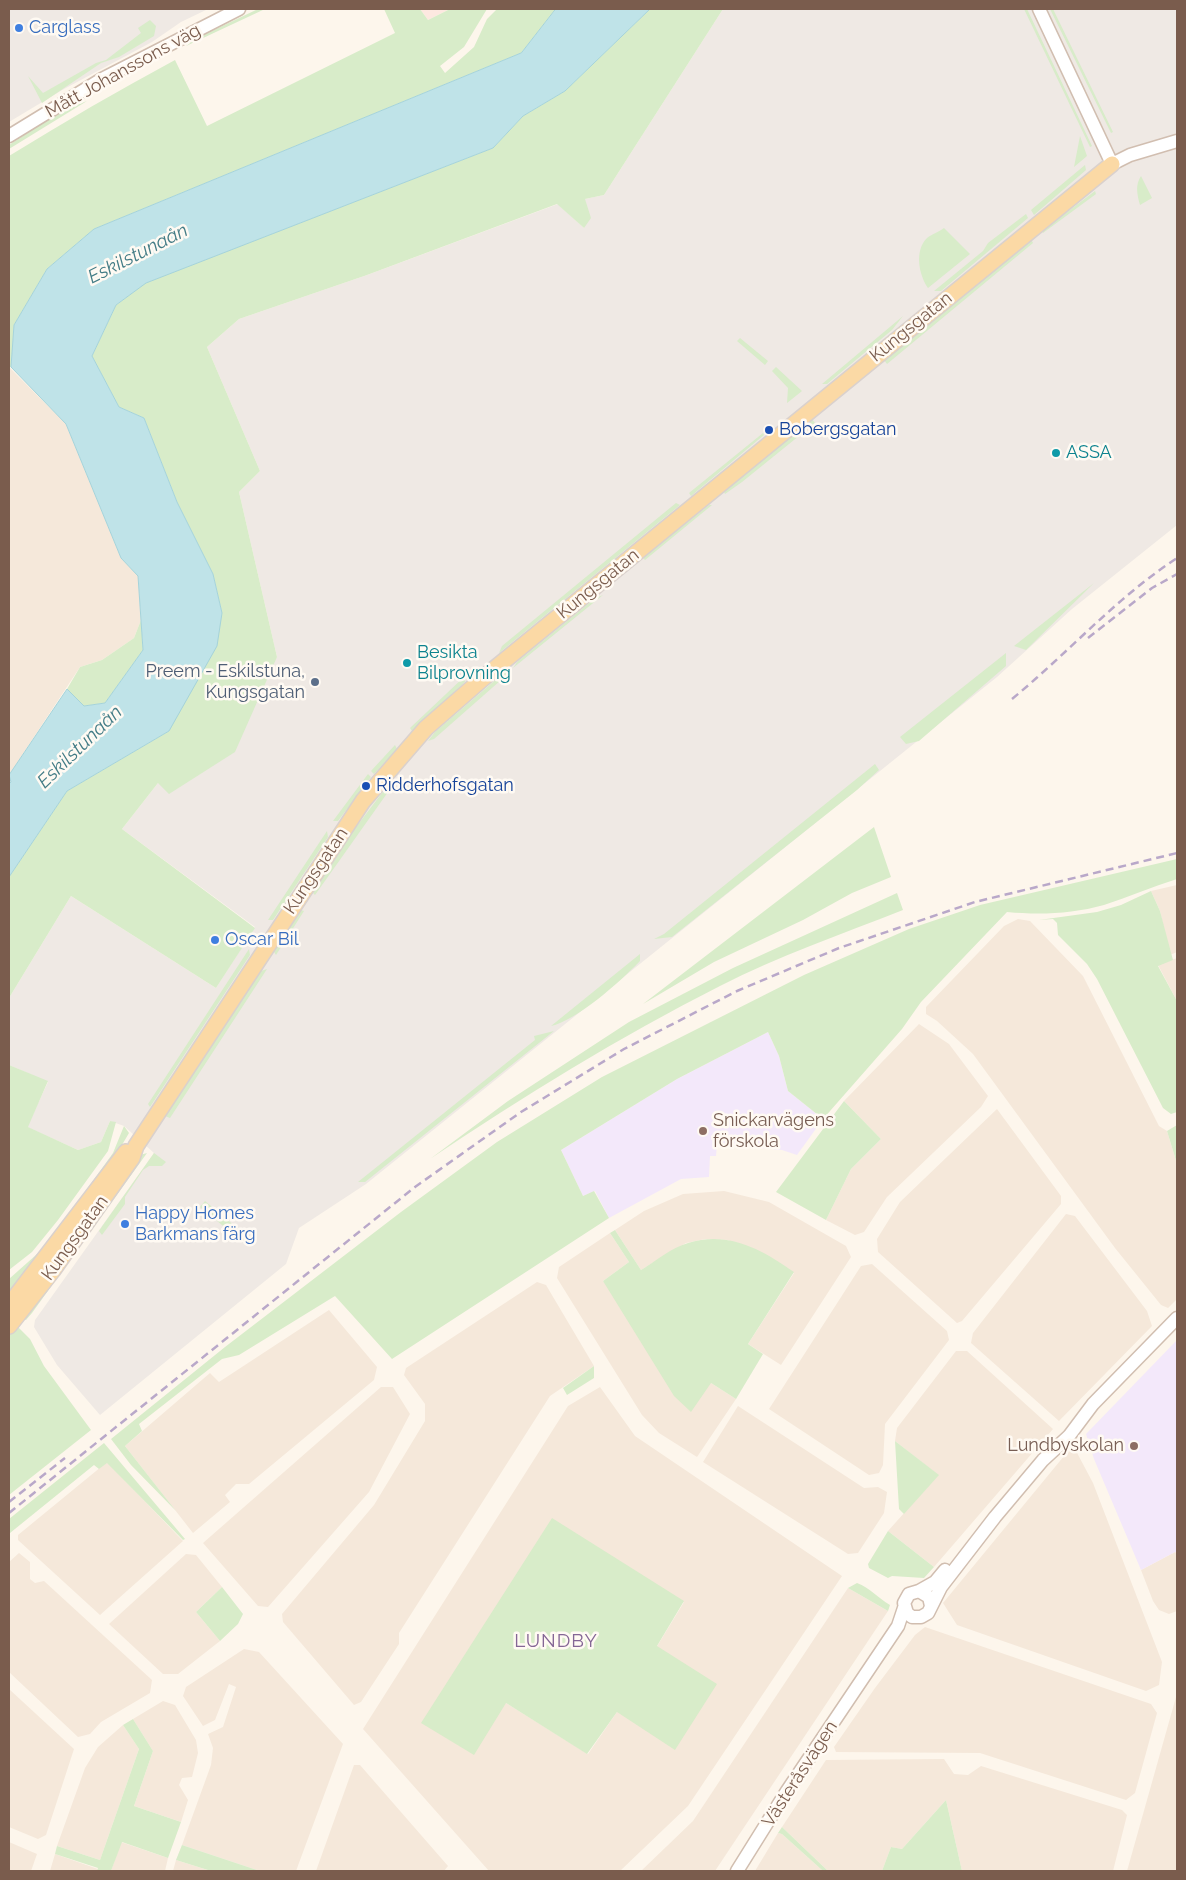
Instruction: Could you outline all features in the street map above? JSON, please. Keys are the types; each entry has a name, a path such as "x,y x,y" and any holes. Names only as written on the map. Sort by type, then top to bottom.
{"main road":[{"name":"Kungsgatan","path":"9,1326 53,1270 132,1158 136,1146 340,834 395,762 426,728 496,668 1112,164"},
{"name":"Kungsgatan","path":"9,1305 123,1153 136,1146"}],"street":[{"name":"Mått Johanssons väg","path":"9,136 102,79 239,9"},
{"path":"1039,9 1112,164"},
{"name":"Kungsgatan","path":"1112,164 1130,155 1177,141"},
{"path":"995,1517 978,1532 935,1582 919,1591 911,1593 906,1598 904,1608 909,1615 919,1618 928,1613 941,1587 995,1517 1043,1460 1068,1436 1093,1404 1177,1318"},
{"path":"919,1591 928,1597 931,1606"},
{"name":"Västeråsvägen","path":"737,1871 787,1791 898,1626 904,1608"},
{"name":"Västeråsvägen","path":"864,1678 876,1668 906,1630 919,1618"}],"shaded area":[{"path":"9,9 208,9 181,22 152,42 64,89 9,122"},
{"path":"420,9 450,9 428,20"},
{"path":"723,9 1177,9 1177,525 1072,609 997,677 366,1184 299,1228 286,1264 100,1415 57,1365 34,1327 35,1320 154,1153 124,1126 110,1121 101,1142 78,1150 27,1127 48,1082 9,1065 9,998 71,896 216,988 255,927 122,829 158,783 277,657 239,492 260,471 207,347 239,319 367,275 558,204 584,228 585,199 604,195"},
{"path":"9,367 66,424 121,558 138,576 141,620 134,638 102,660 80,667 9,775"},
{"path":"1177,885 1177,952 1170,955 1160,911 1151,891"},
{"path":"1018,919 1030,921 1083,976 1159,1126 1167,1131 1177,1164 1177,1299 1168,1308 1161,1305 1115,1248 973,1054 937,1021 926,1014 926,1007 1004,926"},
{"path":"1177,958 1177,1001 1158,965"},
{"path":"919,1024 949,1044 988,1096 981,1107 887,1197 864,1232 855,1235 826,1220 851,1169 881,1139 844,1101"},
{"name":"Snickarvägens förskola","path":"768,1032 779,1056 788,1091 823,1119 797,1155 782,1150 717,1144 716,1156 710,1156 709,1177 681,1179 609,1218 595,1191 583,1196 561,1150 677,1079"},
{"path":"997,1109 1061,1196 1061,1204 962,1321 957,1323 878,1252 877,1239 900,1202"},
{"path":"724,1191 769,1202 846,1246 851,1257 781,1365 748,1344 794,1273 728,1240 706,1239 686,1243 641,1270 615,1230 644,1211 683,1194"},
{"path":"1066,1214 1075,1216 1147,1311 1152,1326 1059,1421 971,1343 973,1333"},
{"path":"610,1233 629,1262 603,1281 711,1383 736,1399 697,1457 659,1433 642,1415 557,1278 559,1267"},
{"path":"872,1264 947,1331 949,1340 885,1424 883,1465 879,1473 869,1475 769,1409 861,1266"},
{"path":"537,1282 546,1285 594,1366 550,1396 399,1633 399,1644 361,1702 354,1705 283,1622 282,1614 374,1505 425,1421 425,1404 404,1375 406,1368"},
{"path":"329,1310 377,1367 374,1380 249,1484 236,1484 225,1495 230,1502 193,1533 125,1446 210,1373 219,1382"},
{"name":"Lundbyskolan","path":"1177,1340 1177,1553 1175,1552 1141,1570 1094,1459 1086,1434"},
{"path":"956,1351 967,1351 1053,1429 934,1567 888,1531 938,1475 895,1441 897,1428"},
{"path":"381,1387 393,1387 410,1414 369,1492 268,1607 258,1606 203,1543"},
{"path":"600,1387 635,1436 842,1576 688,1806 620,1871 489,1871 363,1729 568,1406","holes":["684,1602 617,1712 588,1754 506,1703"]},
{"path":"738,1406 864,1488 878,1487 887,1492 884,1513 858,1553 848,1554 703,1462"},
{"path":"1075,1449 1093,1483 1162,1662 1159,1685 1146,1691 957,1625 943,1603 1069,1450"},
{"path":"107,1462 183,1541 100,1615 18,1540 18,1535"},
{"path":"1175,1552 1177,1553 1177,1611 1169,1614 1159,1610 1153,1601 1141,1570"},
{"path":"19,1553 30,1562 30,1579 35,1583 44,1581 152,1680 150,1693 101,1722 90,1734 78,1737 9,1672 9,1562"},
{"path":"186,1554 196,1555 222,1587 196,1612 220,1641 178,1674 163,1674 109,1624"},
{"path":"848,1588 888,1611 715,1871 641,1871 693,1821"},
{"path":"925,1627 1151,1704 1157,1713 1135,1793 1126,1800 980,1753 836,1752 834,1747 875,1688 915,1635"},
{"path":"244,1649 259,1652 343,1744 296,1871 260,1871 182,1845 211,1765 213,1748 208,1734 223,1727 236,1687 229,1684 215,1720 203,1726 183,1696 186,1687"},
{"path":"9,1689 74,1749 46,1835 38,1839 9,1827"},
{"path":"1176,1697 1177,1871 1127,1871"},
{"path":"163,1701 175,1705 196,1740 198,1753 192,1777 182,1778 179,1785 188,1800 181,1822 134,1806 153,1751 133,1719"},
{"path":"123,1725 139,1749 100,1860 57,1846 85,1768 98,1747"},
{"path":"944,1759 954,1774 968,1775 981,1766 1122,1810 1127,1815 1113,1871 962,1871 946,1800 902,1849 891,1847 882,1871 828,1871 782,1827 826,1760"},
{"path":"354,1765 360,1765 448,1866 444,1871 316,1871"},
{"path":"778,1833 782,1834 823,1871 755,1871"},
{"path":"9,1842 37,1854 31,1871 9,1871"},
{"path":"121,1842 168,1858 165,1871 111,1871"},
{"path":"55,1854 98,1869 97,1871 50,1871"},
{"path":"176,1860 211,1871 173,1871"}],"green space":[{"path":"258,9 265,9 186,46 195,39"},
{"path":"384,9 420,9 428,20 450,9 487,9 464,47 440,66 445,73 474,47 487,19 497,9 556,9 521,53 94,229 47,269 14,325 11,367 9,367 9,156 92,106 175,60 207,126 395,33"},
{"path":"650,9 723,9 604,195 585,199 591,218 584,228 557,204 367,275 239,319 207,347 260,471 239,492 277,657 235,752 169,794 158,783 122,829 255,928 216,988 71,896 9,998 9,877 67,791 169,731 222,613 213,574 177,502 144,418 119,407 92,356 116,305 145,283 493,148 523,116 565,91"},
{"path":"1024,9 1027,9 1092,146 1090,147"},
{"path":"1050,9 1053,9 1113,132 1111,133"},
{"path":"150,20 156,26 154,36 119,57 101,63 42,103 28,76 43,93 96,63 106,60 141,33 138,28"},
{"path":"87,101 9,149 9,145 47,121"},
{"path":"1080,136 1087,156 1074,167"},
{"path":"1085,165 1086,170 1034,215 1031,210"},
{"path":"1141,176 1152,198 1140,205 1137,190"},
{"path":"1095,191 1096,194 1043,233 1042,231"},
{"path":"1026,214 1028,218 941,291 934,291 983,251 988,243"},
{"path":"944,228 970,254 928,288 920,270 920,249 927,238"},
{"path":"1031,239 1033,243 887,364 884,360"},
{"path":"903,316 892,330 827,384 822,384"},
{"path":"740,338 768,361 765,365 737,341"},
{"path":"776,367 802,391 787,403 788,388 772,371"},
{"path":"812,419 815,423 725,494 724,492"},
{"path":"763,433 764,435 691,496 689,493"},
{"path":"676,503 680,505 499,653 502,646"},
{"path":"709,505 712,505 645,560 643,558"},
{"path":"1094,583 1026,650 1014,646"},
{"path":"603,595 513,668 517,662 594,599"},
{"path":"141,620 143,650 105,703 84,706 67,689 80,667 102,660 134,638"},
{"path":"1006,653 1006,666 919,741 906,744 900,737"},
{"path":"507,670 509,673 434,739 428,741 435,732"},
{"path":"464,677 465,682 412,731 410,728"},
{"path":"395,745 397,749 374,774 371,771"},
{"path":"875,764 879,770 857,790 672,937 654,939 664,934"},
{"path":"368,774 371,777 338,821 333,821"},
{"path":"385,789 388,792 315,895 313,893 341,847"},
{"path":"874,827 891,877 852,893 803,920 714,962 643,1004"},
{"path":"327,831 328,837 273,920 268,920"},
{"path":"1177,859 1177,879 1104,905 1056,913 1007,912 921,1002 902,1029 823,1119 788,1091 779,1056 768,1032 677,1079 561,1150 583,1196 594,1191 609,1218 392,1359 335,1296 239,1355 222,1359 139,1424 142,1431 125,1446 176,1511 131,1465 111,1439 225,1347 401,1212 497,1142 602,1077 804,975 909,929 980,905"},
{"path":"1151,891 1160,911 1173,960 1158,966 1177,1001 1177,1112 1171,1114 1163,1108 1097,979 1087,964 1058,935 1057,923 1053,919 1039,920 1097,912 1121,905"},
{"path":"897,893 903,910 765,965 682,1005 572,1068 430,1159 508,1101 629,1022 733,968"},
{"path":"301,910 304,911 276,955 274,952"},
{"path":"249,949 250,955 150,1107 148,1104"},
{"path":"640,954 640,961 598,999 573,1017 551,1026"},
{"path":"267,969 170,1118 165,1116 256,978 261,971"},
{"path":"554,1031 365,1182 358,1182 535,1040 534,1036"},
{"path":"9,1065 48,1081 28,1127 78,1150 101,1142 110,1121 116,1122 108,1151 58,1220 32,1252 9,1270"},
{"path":"844,1101 881,1139 851,1169 826,1220 776,1192"},
{"path":"1177,1125 1177,1164 1167,1131"},
{"path":"124,1126 129,1133 119,1150 9,1299 9,1279 46,1246 113,1153"},
{"path":"147,1153 32,1313 26,1320 23,1319 140,1155"},
{"path":"154,1153 166,1162 162,1166 149,1166 143,1170 125,1197 125,1204 102,1235 99,1231"},
{"path":"205,1201 249,1238 244,1243 200,1207"},
{"path":"615,1230 641,1270 682,1245 717,1239 744,1244 770,1256 794,1272 748,1344 763,1354 736,1399 711,1383 691,1412 674,1396 603,1281 629,1262 610,1233"},
{"path":"15,1324 30,1339 44,1366 91,1430 9,1495 9,1333"},
{"path":"594,1366 594,1378 567,1395 563,1388"},
{"path":"895,1441 939,1475 904,1514 899,1509"},
{"path":"104,1443 185,1539 183,1540 107,1463 99,1469 94,1465 10,1533 9,1537 9,1519"},
{"path":"552,1518 684,1601 657,1646 717,1684 675,1750 617,1712 587,1754 506,1703 474,1755 421,1723"},
{"path":"888,1531 934,1567 924,1578 892,1576 888,1578 869,1568 868,1564"},
{"path":"857,1583 890,1605 888,1611 848,1588"},
{"path":"222,1587 243,1614 238,1624 220,1641 196,1612"},
{"path":"133,1719 153,1751 134,1806 181,1822 168,1858 122,1842 111,1871 97,1871 98,1868 55,1854 57,1846 100,1860 139,1749 123,1725"},
{"path":"946,1800 962,1871 882,1871 891,1847 902,1849"},
{"path":"782,1827 828,1871 823,1871 782,1834 778,1833"},
{"path":"182,1845 260,1871 211,1871 176,1860"}],"water":[{"name":"Eskilstunaån","path":"556,9 650,9 565,91 523,116 493,148 146,283 116,305 92,356 119,407 144,418 177,502 213,574 222,613 217,646 169,731 67,791 9,877 9,784 11,782 9,775 67,689 84,706 105,703 143,650 138,576 121,558 66,424 11,367 14,325 47,269 94,229 521,53"}],"railway":[{"path":"1012,699 1133,590 1177,558"},
{"path":"1088,638 1152,588 1177,574"},
{"path":"9,1513 415,1187 521,1112 624,1049 737,991 839,948 975,902 1177,853"},
{"path":"9,1502 65,1458"}],"place":[{"name":"Carglass","path":"19,28"},
{"name":"Bobergsgatan","path":"769,430"},
{"name":"ASSA","path":"1056,453"},
{"name":"Besikta Bilprovning","path":"407,663"},
{"name":"Preem - Eskilstuna, Kungsgatan","path":"315,682"},
{"name":"Ridderhofsgatan","path":"366,786"},
{"name":"Oscar Bil","path":"215,940"},
{"name":"Snickarvägens förskola","path":"703,1131"},
{"name":"Happy Homes Barkmans färg","path":"125,1224"},
{"name":"Lundbyskolan","path":"1134,1446"}],"district":[{"name":"LUNDBY","path":"556,1641"}]}
